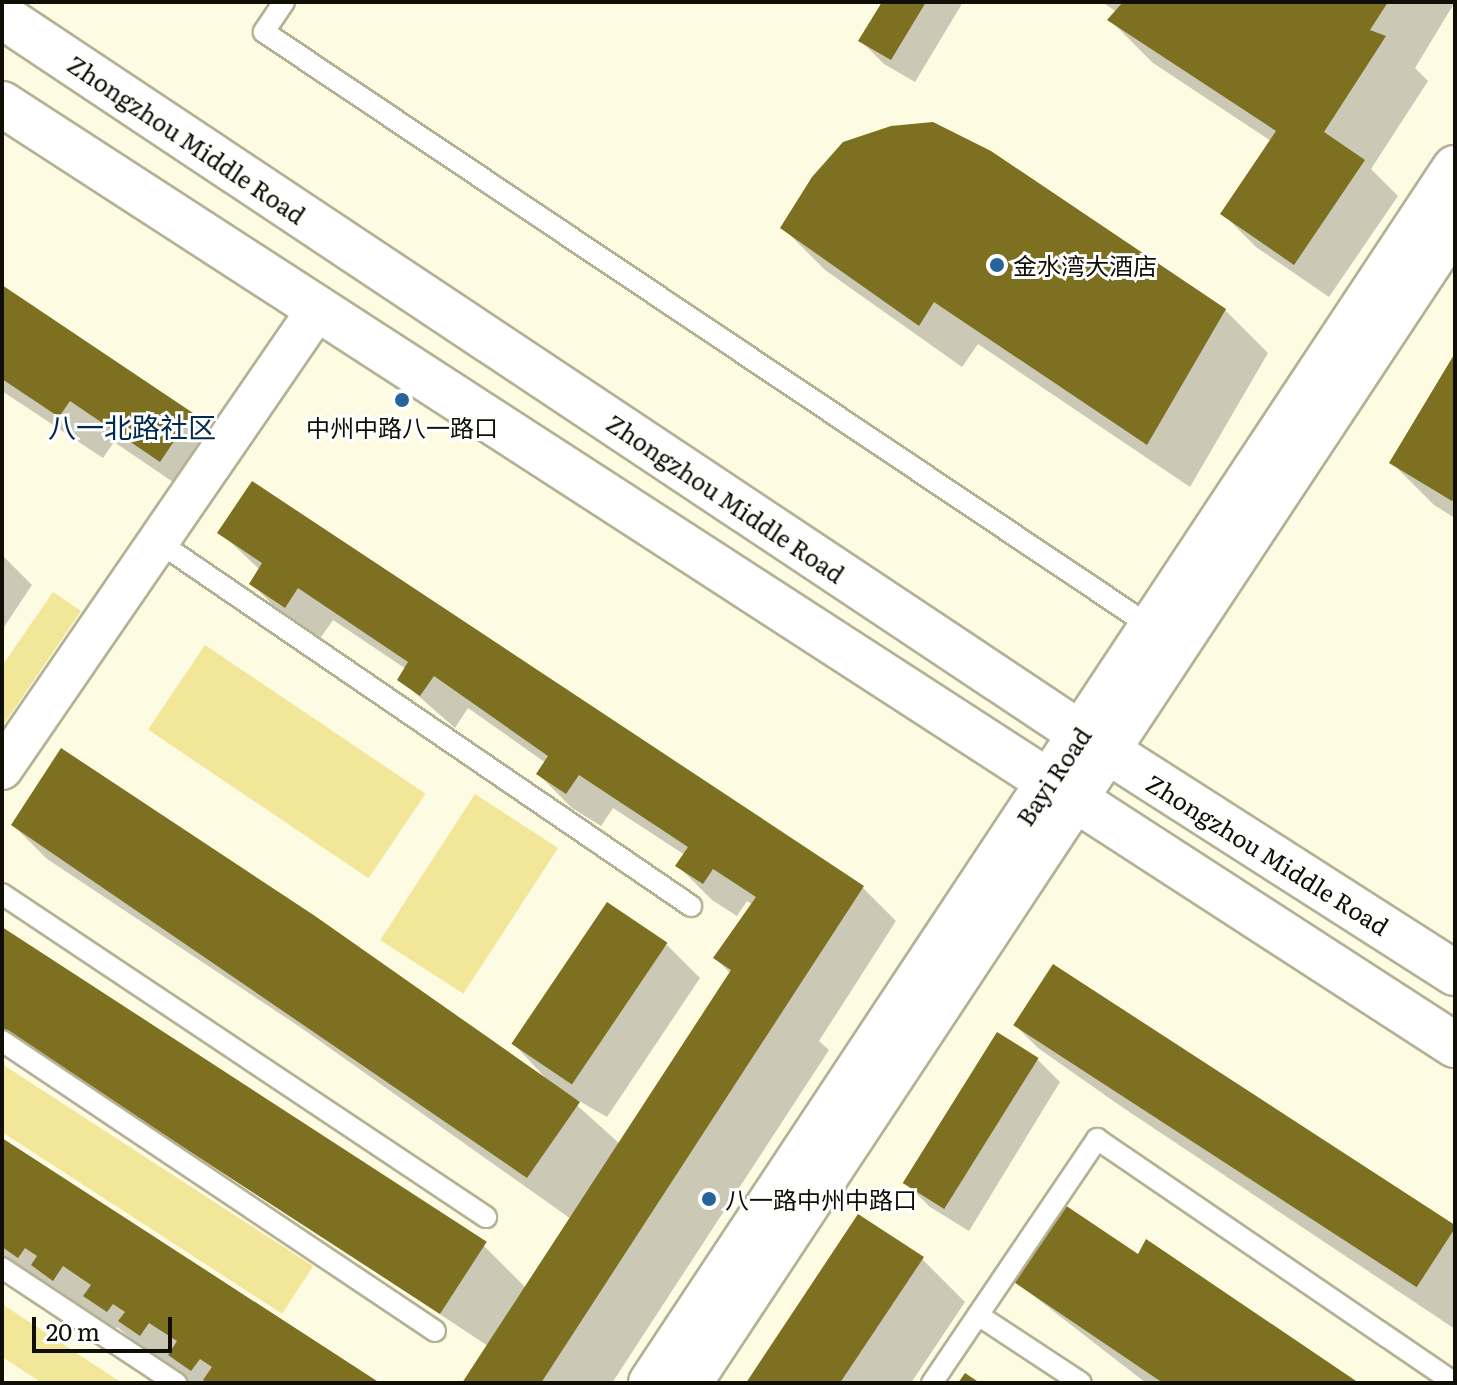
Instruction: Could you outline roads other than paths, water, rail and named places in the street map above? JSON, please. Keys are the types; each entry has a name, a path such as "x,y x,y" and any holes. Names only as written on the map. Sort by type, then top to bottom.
{"main road":[{"name":"Zhongzhou Middle Road","path":"2,16 1094,743 1455,973"},
{"path":"2,104 319,307 1060,793 1455,1045"},
{"name":"Bayi Road","path":"651,1383 1094,743 1455,168"},
{"name":"Bayi Road","path":"1164,635 1455,224"},
{"name":"Bayi Road","path":"689,1383 1060,793"}],"street":[{"path":"2,769 319,307"}],"lane":[{"path":"284,2 264,32 1164,635"},
{"path":"157,541 691,906"},
{"path":"2,894 486,1217"},
{"path":"2,1041 435,1331"},
{"path":"932,1383 1097,1139 1455,1383"},
{"path":"2,1268 176,1383"},
{"path":"978,1315 1081,1383"}],"place":[{"name":"金水湾大酒店","path":"997,265"},
{"name":"中州中路八一路口","path":"402,400"},
{"name":"八一路中州中路口","path":"709,1199"}],"district":[{"name":"八一北路社区","path":"132,426"}]}
